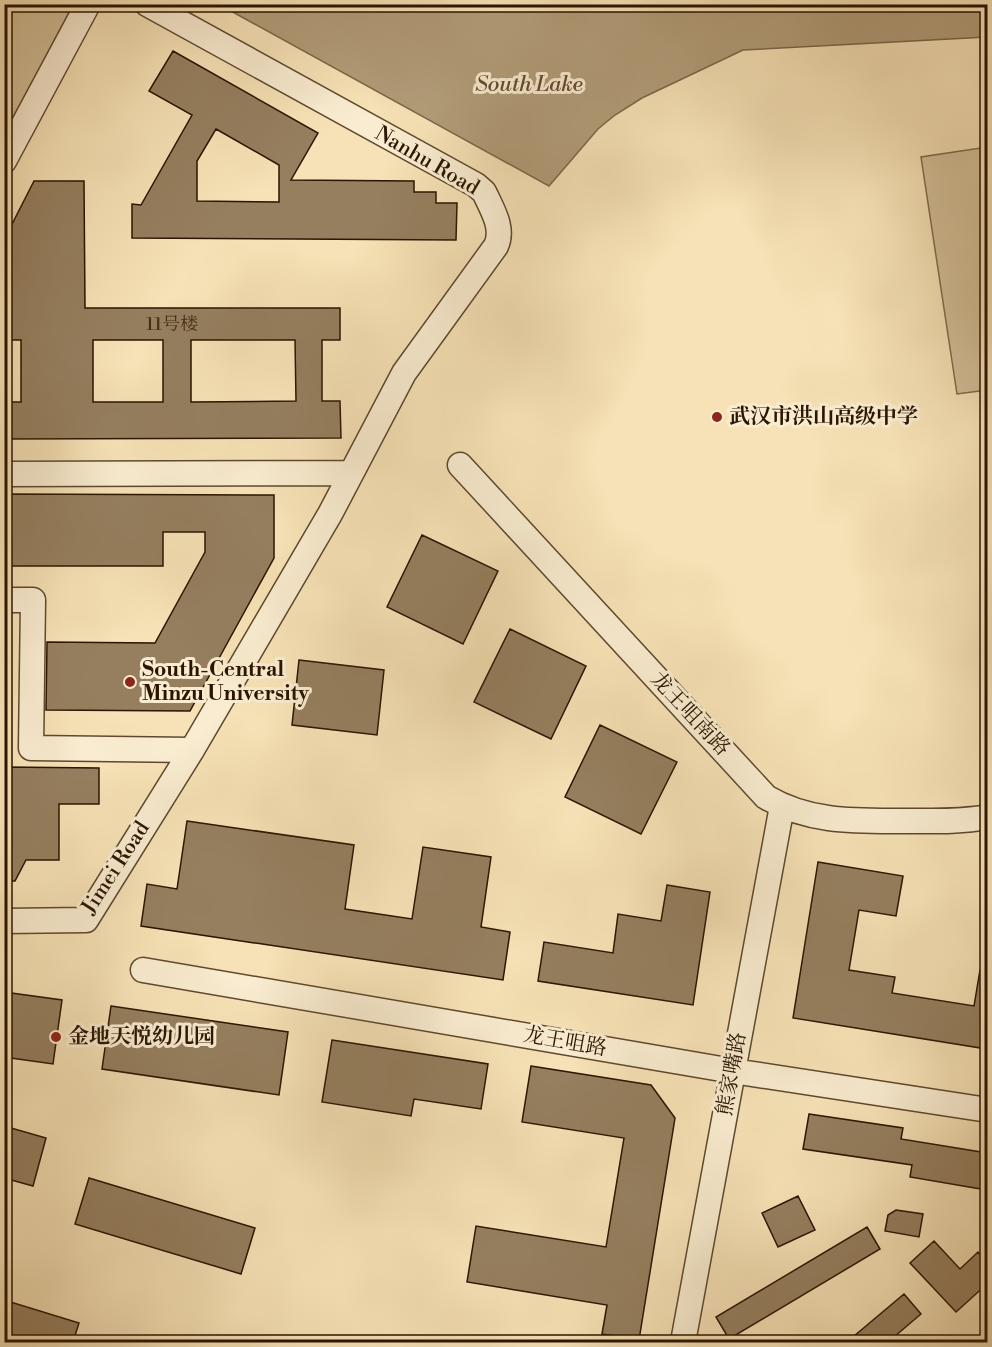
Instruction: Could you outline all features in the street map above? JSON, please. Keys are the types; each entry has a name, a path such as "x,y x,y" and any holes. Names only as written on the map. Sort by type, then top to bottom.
{"street":[{"path":"4,161 88,4"},
{"name":"Nanhu Road","path":"147,4 476,185 489,201 500,230 496,246 404,373 330,514 192,750"},
{"name":"龙王咀南路","path":"460,465 766,797 804,814 849,821 944,821 987,817"},
{"path":"4,474 350,473"},
{"path":"4,600 33,600 31,748 192,750"},
{"name":"Jimei Road","path":"4,921 86,920 192,750"},
{"name":"熊家嘴路","path":"683,1342 782,806"},
{"name":"龙王咀路","path":"143,970 733,1071 987,1110"}],"shaded area":[{"path":"5,5 73,5 5,137 5,48 10,37 11,26"},
{"path":"987,147 987,390 957,394 921,157"}],"water":[{"name":"South Lake","path":"987,4 987,37 743,50 642,98 615,115 598,129 549,186 220,5"},
{"path":"5,7 10,16 11,27 5,48"}],"building":[{"path":"173,51 318,133 291,180 414,181 414,192 436,192 436,203 457,203 456,240 132,238 132,204 141,205 192,115 149,91","holes":["216,129 279,165 279,202 197,201 197,161"]},
{"path":"34,181 84,181 85,308 340,308 340,340 322,340 322,401 340,401 341,438 4,439 4,402 21,402 21,340 4,340 4,240","holes":["93,340 163,340 163,402 93,402","191,340 295,340 296,401 191,402"]},
{"path":"4,494 274,495 274,558 190,711 46,710 47,642 155,643 205,552 205,532 163,532 163,566 4,566"},
{"path":"422,535 498,571 463,644 387,607"},
{"path":"510,629 586,666 551,739 474,702"},
{"path":"299,660 384,670 377,735 292,725"},
{"path":"600,725 677,762 641,834 565,797"},
{"path":"4,767 99,768 99,804 59,804 59,860 26,860 15,881 4,881"},
{"path":"187,821 354,845 345,909 412,919 423,847 491,857 481,927 510,932 503,980 141,926 147,884 177,889"},
{"path":"818,862 903,876 896,916 859,910 849,970 895,977 892,993 974,1006 980,970 987,970 987,1049 793,1018"},
{"path":"667,885 710,892 693,1005 538,981 544,942 613,953 618,914 661,921"},
{"path":"4,992 62,1000 53,1064 4,1057"},
{"path":"111,1006 288,1032 279,1095 102,1069"},
{"path":"332,1040 488,1064 481,1109 414,1099 411,1116 322,1102"},
{"path":"531,1066 651,1085 675,1118 639,1340 602,1334 607,1305 467,1282 476,1226 606,1247 624,1138 522,1122"},
{"path":"809,1114 903,1128 901,1139 987,1153 987,1190 910,1177 912,1165 803,1149"},
{"path":"4,1126 46,1138 33,1186 4,1178"},
{"path":"89,1178 255,1228 241,1274 75,1224"},
{"path":"798,1196 815,1230 778,1247 762,1213"},
{"path":"896,1210 923,1214 919,1237 885,1231 888,1215"},
{"path":"867,1227 880,1249 729,1339 716,1317"},
{"path":"934,1241 960,1269 978,1252 987,1263 987,1284 956,1312 910,1263"},
{"path":"904,1294 921,1314 888,1342 847,1342"},
{"path":"4,1300 79,1323 73,1342 4,1342"}],"place":[{"name":"武汉市洪山高级中学","path":"717,417"},
{"name":"South-Central Minzu University","path":"130,682"},
{"name":"金地天悦幼儿园","path":"56,1037"}]}
